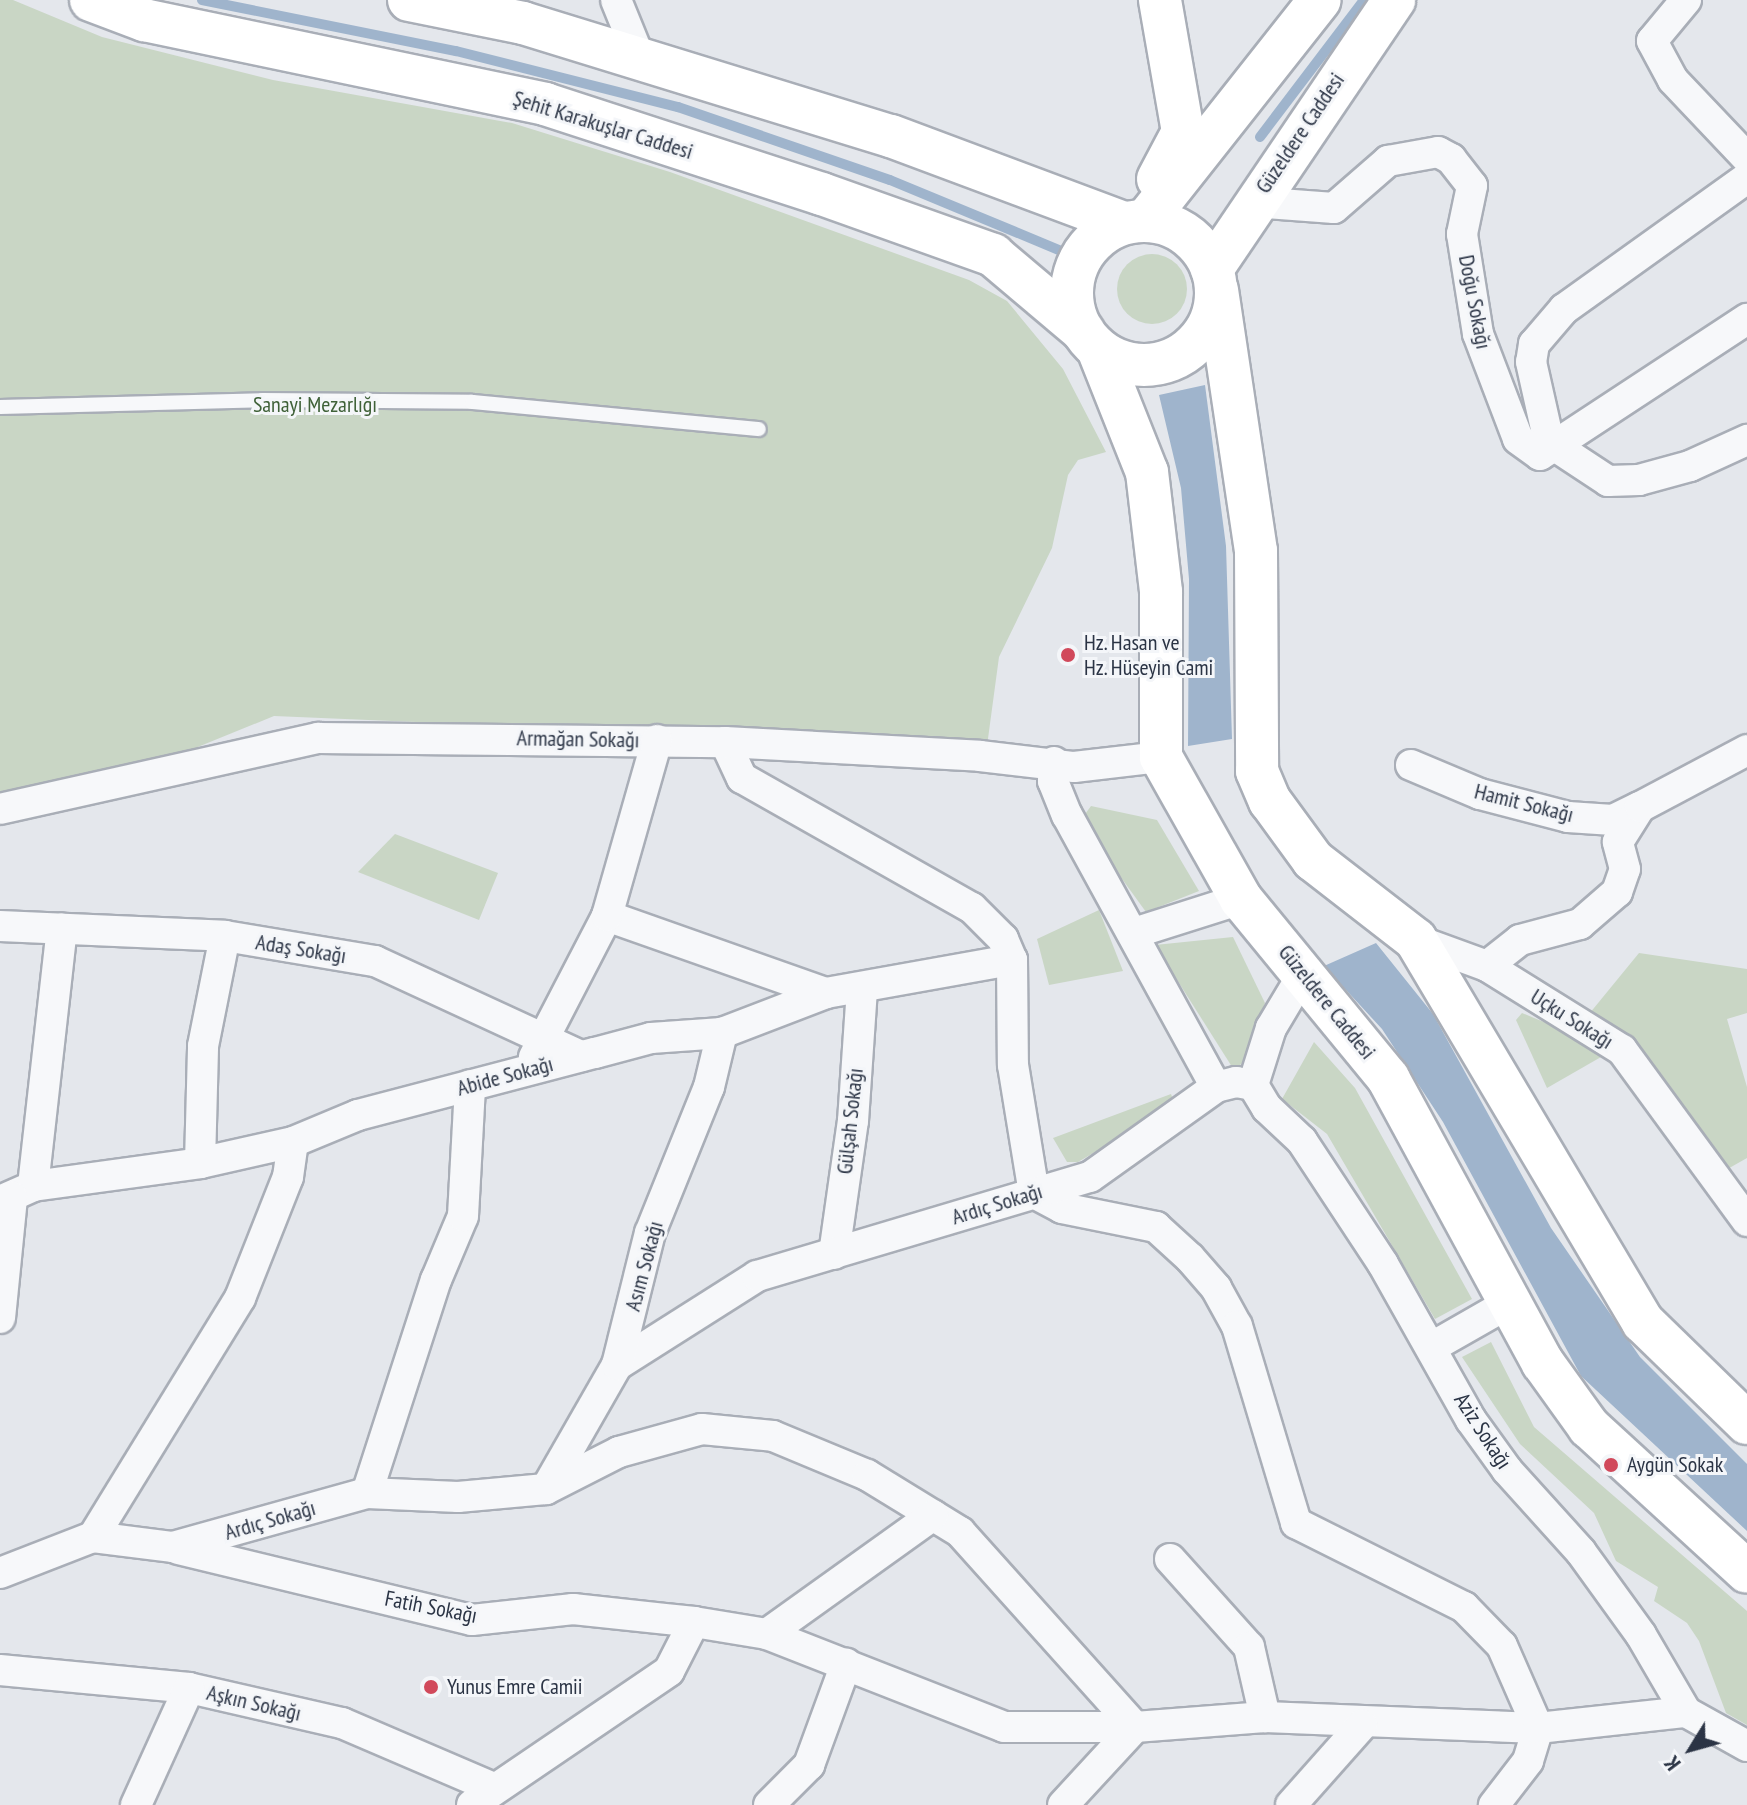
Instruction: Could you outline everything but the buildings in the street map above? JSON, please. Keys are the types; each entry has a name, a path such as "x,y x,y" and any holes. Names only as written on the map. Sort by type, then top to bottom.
{"main road":[{"name":"Şehit Karakuşlar Caddesi","path":"91,0 144,20 545,104 822,194 993,255 1090,340"},
{"path":"1135,222 1183,132 1160,0"},
{"path":"1215,280 1209,325 1187,352 1142,365 1118,361 1090,340 1074,311 1077,267 1104,232 1135,222 1320,0"},
{"name":"Güzeldere Caddesi","path":"1215,280 1253,202 1394,0"},
{"path":"431,2 523,23 891,136 1135,222 1187,234 1215,280 1256,551 1257,771 1287,830 1313,860 1416,940 1643,1322 1747,1423"},
{"name":"Güzeldere Caddesi","path":"1090,340 1147,472 1161,592 1161,757 1241,899 1305,971 1388,1078 1509,1303 1589,1427 1747,1572"}],"street":[{"path":"616,0 640,59"},
{"path":"1686,0 1652,41 1673,80 1747,158"},
{"name":"Doğu Sokağı","path":"1253,202 1334,208 1388,161 1429,152 1451,159 1472,186 1462,234 1478,334 1505,412 1518,439 1540,455 1558,448"},
{"path":"1747,178 1564,309 1543,331 1531,362 1547,433 1558,448 1608,481 1639,480 1690,466 1747,440"},
{"path":"1558,448 1680,360 1747,319"},
{"name":"Armağan Sokağı","path":"0,809 318,738 725,742 1103,767 1161,757"},
{"path":"525,1071 545,1040 607,916 657,740"},
{"path":"725,742 742,778 972,908 989,921 1012,960 1013,1065 1034,1193 1062,1208 1156,1227 1190,1258 1216,1288 1237,1326 1296,1523 1464,1607 1502,1646 1538,1728 1528,1761 1494,1805"},
{"name":"Hamit Sokağı","path":"1411,765 1480,794 1568,817 1613,820 1747,750"},
{"path":"1054,762 1053,781 1067,815 1216,1087 1236,1082 1253,1085 1271,1028 1305,971"},
{"path":"1487,966 1520,940 1580,924 1617,892 1625,869 1618,842 1640,807"},
{"path":"1134,933 1241,899"},
{"path":"607,916 826,993"},
{"name":"Adaş Sokağı","path":"0,926 225,936 375,961 581,1056"},
{"path":"0,1318 15,1195 62,929"},
{"path":"200,1163 203,1046 225,936"},
{"name":"Uçku Sokağı","path":"1416,940 1487,966 1622,1050 1747,1221"},
{"name":"Abide Sokağı","path":"15,1195 200,1163 293,1142 358,1115 651,1038 722,1033 826,993 1012,960"},
{"name":"Gülşah Sokağı","path":"834,1254 853,1121 862,988"},
{"name":"Asım Sokağı","path":"546,1489 617,1365 650,1233 709,1087 722,1033"},
{"path":"367,1493 436,1280 463,1216 470,1085"},
{"name":"Aziz Sokağı","path":"1253,1085 1267,1108 1302,1141 1432,1347 1471,1420 1507,1470 1581,1552 1641,1635 1686,1712"},
{"name":"Ardıç Sokağı","path":"617,1365 757,1276 1090,1177 1216,1087"},
{"path":"93,1537 240,1298 288,1177 293,1142"},
{"path":"1432,1347 1509,1303"},
{"path":"546,1489 619,1452 702,1429 773,1436 867,1475 933,1515 960,1532 1135,1727 1063,1805"},
{"name":"Ardıç Sokağı","path":"0,1573 93,1537 173,1547 367,1493 458,1497 546,1489"},
{"path":"767,1634 933,1515"},
{"name":"Fatih Sokağı","path":"173,1547 472,1620 573,1609 694,1622 767,1634 1004,1727 1135,1727 1265,1717 1362,1725 1538,1728 1686,1712"},
{"path":"1170,1559 1249,1647 1265,1717"},
{"path":"483,1796 669,1671 694,1622"},
{"path":"769,1805 809,1765 846,1664"},
{"name":"Aşkın Sokağı","path":"0,1670 189,1688 342,1723 483,1796"},
{"path":"136,1805 189,1688"},
{"path":"1686,1712 1747,1746"},
{"path":"1291,1805 1362,1725"}],"lane":[{"path":"0,407 262,400 472,402 759,429"}],"green space":[{"name":"Sanayi Mezarlığı","path":"0,0 13,0 102,37 273,80 512,123 670,172 969,280 1007,301 1063,369 1106,452 1078,460 1068,475 1052,548 999,657 987,746 274,716 183,753 0,801"},
{"path":"1152,254 1177,264 1187,289 1177,314 1152,324 1127,314 1117,289 1127,264"},
{"path":"1091,806 1157,820 1199,891 1146,912 1080,821"},
{"path":"395,834 498,873 479,920 358,872"},
{"path":"1099,910 1123,971 1049,985 1037,939"},
{"path":"1233,937 1265,1003 1246,1060 1234,1070 1155,945"},
{"path":"1639,953 1747,969 1747,1013 1727,1019 1747,1087 1747,1158 1724,1171 1585,1019"},
{"path":"1522,1013 1608,1053 1547,1088 1516,1020"},
{"path":"1314,1042 1355,1088 1472,1299 1435,1319 1327,1134 1282,1099"},
{"path":"1171,1094 1175,1105 1078,1162 1067,1162 1053,1138"},
{"path":"1491,1342 1534,1427 1747,1611 1747,1725 1726,1713 1699,1641 1687,1623 1654,1601 1658,1587 1616,1561 1594,1513 1520,1444 1462,1357"}],"water":[{"path":"1205,385 1226,546 1232,739 1188,746 1189,579 1181,488 1159,395"},
{"path":"1376,943 1433,1014 1551,1228 1640,1357 1747,1464 1747,1531 1581,1376 1443,1122 1382,1029 1324,966"}],"waterway":[{"path":"202,0 456,51 678,107 890,180 1059,250"},
{"path":"1260,137 1364,0"}],"place":[{"name":"Hz. Hasan ve Hz. Hüseyin Cami","path":"1068,655"},
{"name":"Aygün Sokak","path":"1611,1465"},
{"name":"Yunus Emre Camii","path":"431,1687"}]}
